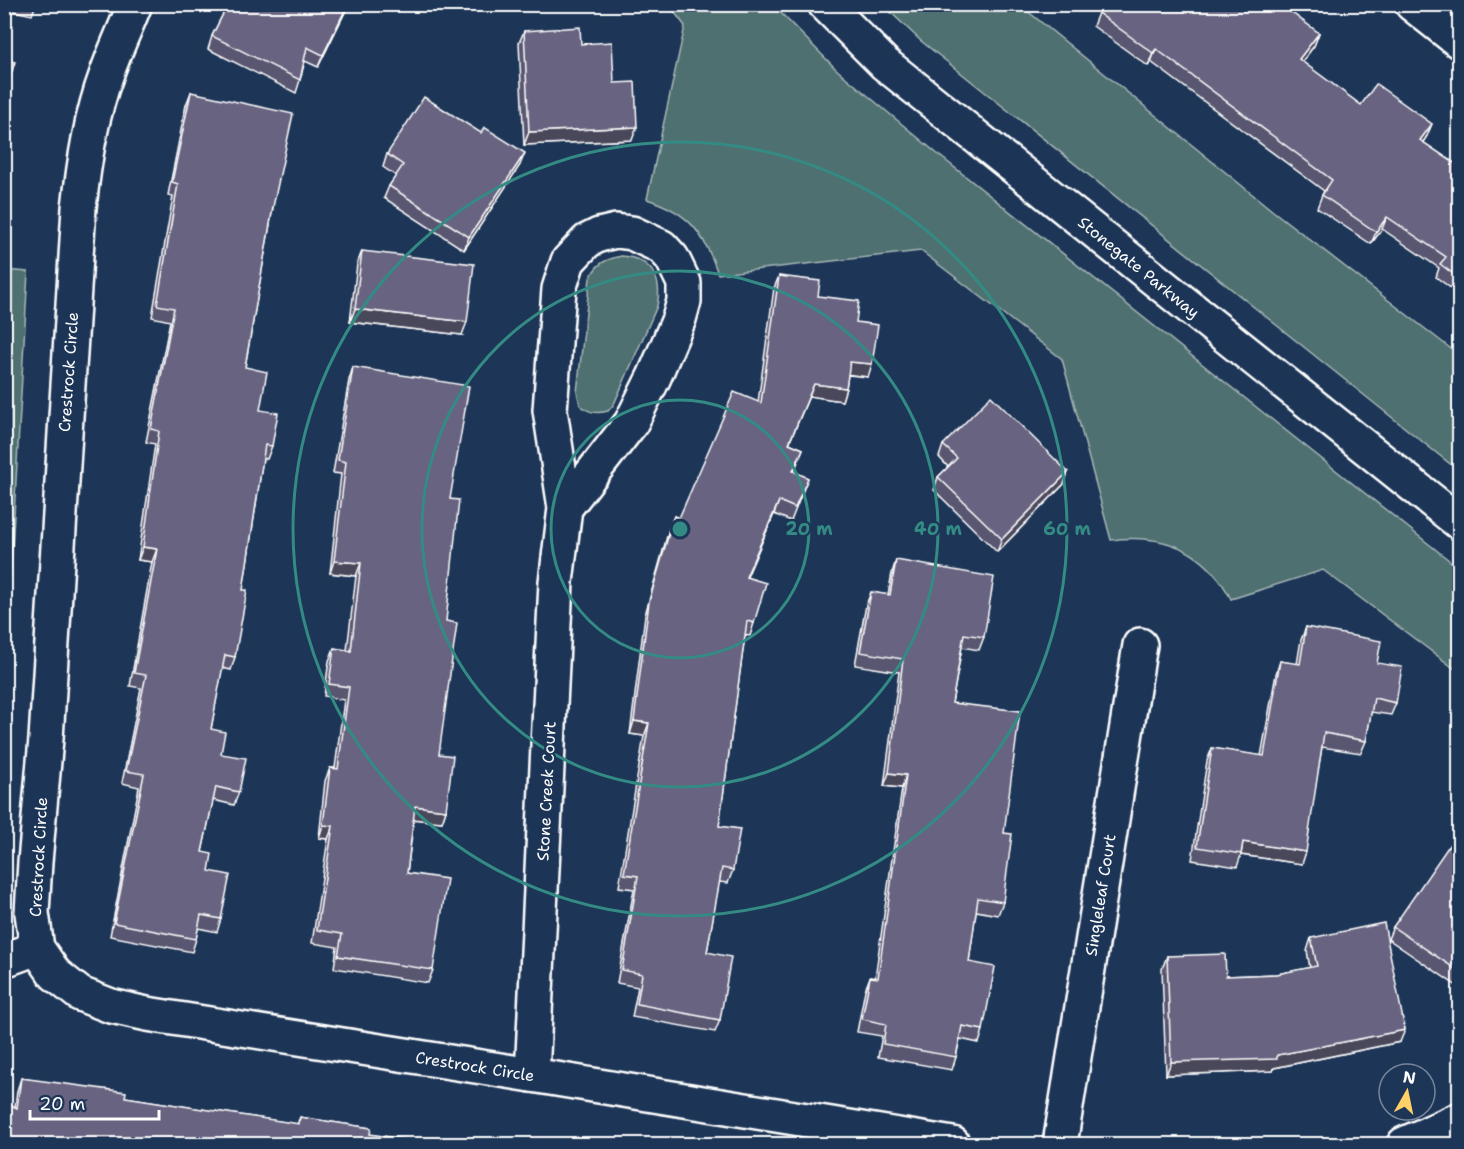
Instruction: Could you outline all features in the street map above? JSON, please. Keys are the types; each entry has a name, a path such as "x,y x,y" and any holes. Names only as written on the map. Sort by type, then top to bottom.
{"street":[{"name":"Crestrock Circle","path":"135,4 106,74 84,160 78,208 46,739 34,862 32,913 37,948 55,974 80,994 111,1006 159,1016 953,1144"},
{"name":"Stonegate Parkway","path":"825,4 885,64 1460,523"},
{"path":"1412,4 1460,42"},
{"name":"Stone Creek Court","path":"532,1075 556,582 565,508 550,410 559,289 568,261 586,241 616,231 632,233 662,247 672,258 684,283 684,301 679,319 654,377 631,423 565,508"},
{"name":"Singleleaf Court","path":"1060,1144 1140,645"},
{"path":"4,960 37,948"},
{"path":"1404,1144 1460,1119"}],"green space":[{"path":"669,5 773,5 836,69 940,156 1459,568 1459,672 1323,570 1231,599 1209,568 1182,548 1149,539 1111,540 1062,359 921,251 718,274 707,247 693,226 674,211 647,199 685,26"},
{"path":"883,5 1020,5 1273,211 1459,355 1459,471 921,41"},
{"path":"622,256 641,261 653,272 658,287 657,306 614,404 608,411 593,412 580,405 577,392 590,278 603,263"},
{"path":"4,270 28,272 5,672"}],"building":[{"path":"228,4 348,4 323,55 307,47 300,80 212,36"},
{"path":"1104,4 1280,4 1319,33 1299,59 1361,105 1376,84 1432,124 1420,140 1460,167 1460,279 1440,264 1446,257 1387,217 1376,232 1322,195 1332,180 1156,49 1153,53 1098,13"},
{"path":"580,27 581,44 612,42 614,83 635,82 637,127 529,132 524,31"},
{"path":"4,59 15,62 4,96"},
{"path":"191,92 293,114 273,207 245,367 267,372 260,410 278,413 272,446 265,445 243,590 247,590 235,657 225,655 211,729 225,732 221,754 246,758 239,792 216,787 202,852 212,854 209,871 230,875 221,919 201,915 196,939 114,923 144,774 126,771 146,675 134,673 157,549 143,547 159,431 151,429 174,308 157,305 178,184 172,182"},
{"path":"424,97 481,133 484,127 525,153 469,237 389,186 403,165 387,154"},
{"path":"362,251 474,264 467,322 355,309"},
{"path":"779,276 820,281 818,296 859,301 856,322 878,325 872,364 850,362 846,388 814,384 789,443 803,449 793,471 808,478 795,508 779,501 746,577 766,583 754,623 747,621 719,826 740,829 733,870 722,868 707,952 731,957 720,1020 637,1004 642,974 622,970 638,876 624,874 649,723 634,721 649,602 674,516 679,518 734,392 761,403"},
{"path":"353,367 469,386 450,499 459,500 446,621 457,623 439,754 453,756 446,810 415,806 407,873 447,879 433,970 338,956 342,934 317,930 333,826 323,825 330,768 338,769 349,687 329,684 334,648 351,651 361,563 334,561 346,462 338,460"},
{"path":"991,396 1068,472 1002,539 938,477 957,458 943,445"},
{"path":"896,560 994,577 984,637 964,634 952,703 1020,711 1004,833 1012,834 1003,902 978,898 969,962 995,967 983,1030 962,1026 956,1057 883,1044 886,1024 862,1019 870,977 878,978 906,775 889,773 903,659 860,652 871,592 890,595"},
{"path":"1306,627 1381,641 1377,663 1402,667 1396,703 1374,698 1366,741 1324,733 1306,852 1243,842 1241,854 1197,847 1212,748 1264,756 1280,661 1300,664"},
{"path":"1450,844 1460,850 1460,972 1393,927"},
{"path":"1384,923 1405,1030 1277,1055 1277,1059 1171,1062 1167,956 1225,954 1226,976 1277,974 1317,966 1311,938"},
{"path":"21,1078 126,1092 125,1097 299,1124 300,1117 371,1128 370,1134 436,1144 4,1144 4,1101 17,1108"}]}
